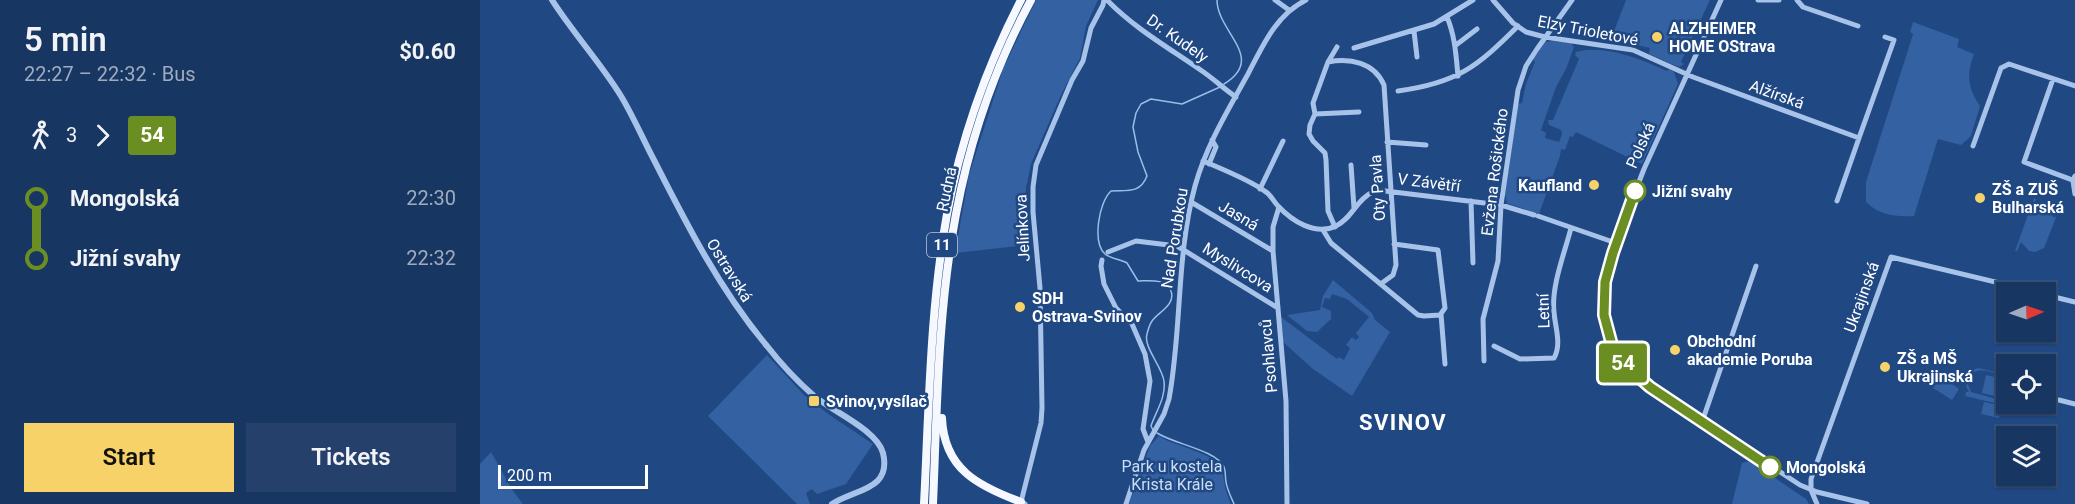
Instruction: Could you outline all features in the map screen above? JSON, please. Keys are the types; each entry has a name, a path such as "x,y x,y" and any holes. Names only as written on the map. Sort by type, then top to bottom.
{"highway":[{"name":"Rudná","path":"924,504 935,308 947,213 974,111 993,60 1021,0"},
{"name":"Rudná","path":"933,504 948,263 964,176 990,89 1031,0"},
{"path":"938,397 941,406 942,430 950,453 962,470 978,484 1023,503"}],"street":[{"name":"Ostravská","path":"552,0 597,59 621,96 699,246 720,283 747,322 781,363 807,389 869,434 880,445 884,463 880,480 832,504"},
{"name":"Dr. Kudely","path":"1105,0 1145,32 1236,97"},
{"name":"Jelínkova","path":"1023,503 1041,423 1042,408 1040,288 1033,212 1036,165 1072,80 1083,61 1091,28 1105,0"},
{"path":"1275,0 1290,10"},
{"name":"Nad Porubkou","path":"1126,504 1148,442 1164,414 1172,385 1183,249 1191,202 1212,140 1277,22 1306,0"},
{"path":"1354,48 1414,31 1447,17 1473,0"},
{"name":"Elzy Trioletové","path":"1493,0 1500,10 1526,32 1633,51 1687,74"},
{"name":"Evžena Rošického","path":"1484,361 1483,319 1498,261 1501,205 1520,81 1526,66 1572,0"},
{"name":"Polská","path":"1721,0 1644,169 1616,243 1607,272 1603,299 1605,323 1612,345 1623,363 1643,382 1789,479 1811,490"},
{"path":"1758,0 1779,0"},
{"path":"1797,0 1803,7 1858,26"},
{"path":"1447,17 1456,45 1458,76"},
{"path":"1398,91 1437,84 1458,76 1479,63 1518,26"},
{"path":"1456,45 1477,29"},
{"path":"1414,31 1417,57"},
{"path":"1837,201 1894,40 1885,37"},
{"path":"1206,162 1268,192 1279,207 1309,228 1323,230 1335,227 1328,211 1325,153 1309,134 1315,114 1313,103 1320,80 1337,47"},
{"name":"Oty Pavla","path":"1328,62 1345,61 1365,64 1382,80 1395,270 1393,275 1382,283"},
{"path":"1972,146 2001,68 2009,64 2075,87"},
{"name":"Alžírská","path":"1687,74 1859,138"},
{"path":"2053,79 2024,162 2074,179 2075,194"},
{"path":"1315,114 1359,112"},
{"path":"1260,189 1283,141"},
{"path":"1387,142 1426,145"},
{"path":"1351,165 1354,208"},
{"name":"V Závětří","path":"1335,227 1368,194 1377,190 1501,205 1616,243"},
{"name":"V Závětří","path":"1471,201 1473,263"},
{"name":"Jasná","path":"1191,202 1273,251"},
{"name":"Psohlavců","path":"1279,207 1273,227 1273,251 1286,401 1287,504"},
{"name":"Letní","path":"1494,346 1520,358 1554,358 1558,351 1558,339 1553,310 1554,293 1571,228"},
{"path":"1323,230 1331,243 1418,315 1441,314"},
{"path":"1108,252 1136,241 1177,246 1183,249"},
{"path":"1394,244 1438,249 1445,308 1441,314 1445,364"},
{"name":"Myslivcova","path":"1183,249 1278,308"},
{"name":"Ukrajinská","path":"1811,490 1810,479 1890,257 1996,282"},
{"path":"1102,260 1104,284 1116,308 1132,324 1145,354 1150,381 1143,424 1148,442"},
{"path":"1702,422 1756,266"},
{"path":"2056,297 2075,302"},
{"path":"2059,400 2075,404"},
{"path":"1811,490 1817,504"},
{"path":"1811,490 1867,504"}],"green space":[{"path":"1036,0 1098,0 1086,26 1080,58 1031,164 1026,188 1025,212 1028,245 955,253 969,175 1003,69"},
{"path":"1626,0 1710,0 1681,62 1684,64 1676,66 1649,54 1650,48 1611,39"},
{"path":"1913,22 1959,39 1957,47 1974,54 1969,75 1973,93 1980,106 1971,136 1961,145 1938,139 1914,216 1900,216 1882,212 1866,202 1866,182 1913,34 1910,32"},
{"path":"1545,42 1571,43 1574,47 1556,87 1541,130 1546,133 1545,138 1559,142 1562,134 1561,130 1549,125 1548,120 1553,120 1579,59 1575,55 1576,52 1599,50 1622,54 1667,71 1669,69 1674,72 1678,84 1642,164 1576,132 1573,137 1570,136 1565,150 1561,149 1539,214 1507,203 1505,194 1518,104 1522,103 1526,84 1535,62 1533,59"},
{"path":"2034,198 2036,199 2033,209 2045,208 2052,213 2054,218 2057,215 2044,248 2035,252 2029,251 2021,242 2015,251"},
{"path":"1333,280 1372,313 1375,320 1390,332 1352,396 1313,369 1283,342 1281,317 1337,359 1339,357 1344,360 1350,348 1346,345 1352,337 1356,340 1359,337 1356,333 1369,317 1347,299 1332,294 1330,299 1325,298 1322,307 1331,311 1331,319 1317,332 1307,331 1287,315 1320,310 1323,296"},
{"path":"767,355 805,396 873,444 846,484 817,494 812,489 806,493 810,504 797,504 708,416"},
{"path":"1978,368 1996,372 1974,372 1967,381 1971,392 1996,399 1996,403 1965,396 1966,392 1969,392 1966,377"},
{"path":"1986,375 1996,377 1996,396 1982,393"},
{"path":"1941,376 1959,389 1952,400 1933,388"},
{"path":"1984,402 1996,405 1996,414 2000,414 1999,418 1981,414"},
{"name":"Park u kostela Krista Krále","path":"1159,436 1211,458 1217,463 1222,470 1231,504 1129,504 1150,446"},
{"path":"491,452 523,504 480,504 480,464"},
{"path":"1750,461 1806,499 1809,504 1732,504 1742,463"}],"waterway":[{"path":"1217,0 1219,12 1241,54 1241,64 1236,74 1224,84"},
{"path":"1153,430 1151,426 1162,399 1164,381 1146,339 1152,321 1169,304 1171,291 1166,284 1161,282 1138,281 1127,263 1105,254 1099,241 1100,213 1111,191 1128,191 1137,188 1147,176 1138,152 1133,127 1141,104 1151,99 1182,104 1220,87"},
{"path":"1157,433 1220,461 1224,467 1229,493 1234,504"}],"bus line":[{"name":"54","path":"1635,191 1605,282 1603,299 1606,330 1615,352 1631,372 1650,387 1770,467"}],"place":[{"name":"ALZHEIMER HOME OStrava","path":"1657,37"},
{"name":"Kaufland","path":"1594,185"},
{"name":"Jižní svahy","path":"1635,191"},
{"name":"ZŠ a ZUŠ Bulharská","path":"1980,198"},
{"name":"SDH Ostrava-Svinov","path":"1020,307"},
{"name":"Obchodní akademie Poruba","path":"1675,350"},
{"name":"ZŠ a MŠ Ukrajinská","path":"1885,367"},
{"name":"Svinov,vysílač","path":"814,401"},
{"name":"Mongolská","path":"1770,467"}],"district":[{"name":"SVINOV","path":"1403,422"}]}
